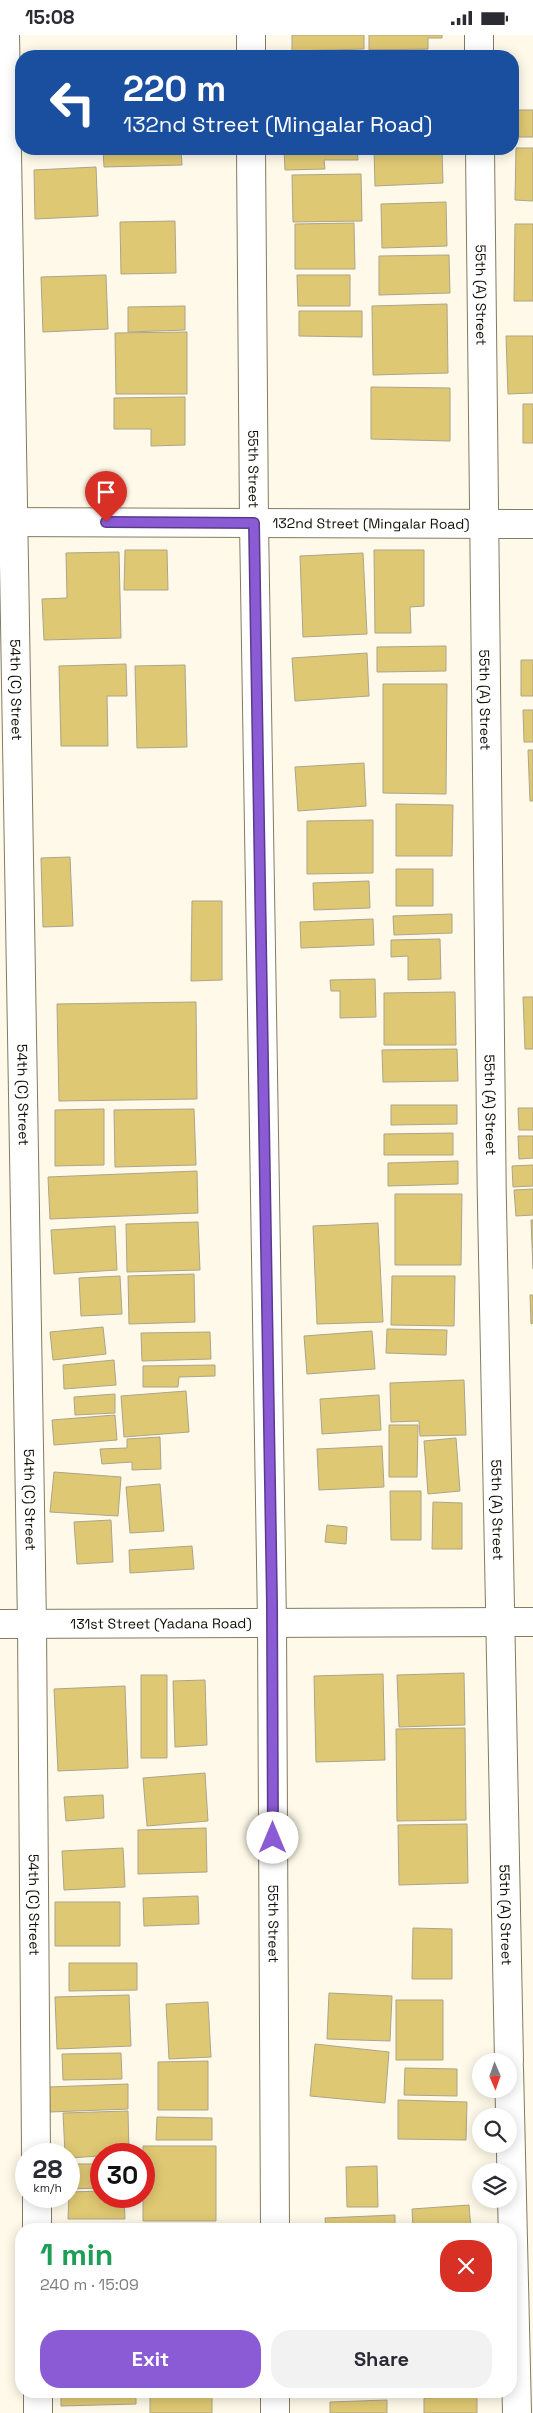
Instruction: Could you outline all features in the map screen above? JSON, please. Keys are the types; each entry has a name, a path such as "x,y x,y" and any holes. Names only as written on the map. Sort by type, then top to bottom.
{"street":[{"name":"54th (C) Street","path":"5,35 6,522 32,1624 36,2143"},
{"path":"250,35 251,50"},
{"path":"479,35 479,50"},
{"name":"55th Street","path":"251,155 254,523 272,1623 275,2223"},
{"name":"55th (A) Street","path":"480,155 482,524 498,1622 509,2053"},
{"name":"132nd Street (Mingalar Road)","path":"6,522 533,524"},
{"name":"131st Street (Yadana Road)","path":"0,1624 533,1622"},
{"path":"510,2098 513,2223"},
{"path":"36,2208 37,2223"},
{"path":"38,2398 38,2413"},
{"path":"275,2398 276,2413"},
{"path":"517,2398 517,2413"}],"building":[{"path":"292,35 364,35 364,49 292,50"},
{"path":"369,35 442,35 442,38 428,38 428,49 369,50"},
{"path":"519,110 533,110 533,137 519,137"},
{"path":"519,148 533,148 533,201 515,200 516,155 519,155"},
{"path":"103,155 181,155 182,165 104,167"},
{"path":"284,155 358,155 358,160 324,160 325,169 285,170"},
{"path":"374,155 442,155 443,183 375,186"},
{"path":"96,167 98,216 35,219 34,170"},
{"path":"361,174 362,221 293,222 292,175"},
{"path":"446,202 447,246 382,248 381,204"},
{"path":"175,221 176,273 121,274 120,222"},
{"path":"354,223 355,269 295,269 295,224"},
{"path":"515,224 533,224 533,301 514,301"},
{"path":"449,255 450,293 379,295 379,256"},
{"path":"106,275 108,329 43,332 41,277"},
{"path":"297,275 350,275 350,306 298,306"},
{"path":"447,304 448,373 373,375 372,306"},
{"path":"185,306 185,330 128,332 128,307"},
{"path":"299,311 362,311 362,337 299,336"},
{"path":"187,332 187,394 116,394 115,333"},
{"path":"506,336 533,336 533,393 508,394"},
{"path":"371,387 450,388 450,441 371,439"},
{"path":"185,397 185,445 151,446 151,429 114,429 114,398"},
{"path":"523,404 533,404 533,443 523,443"},
{"path":"125,550 167,550 168,590 124,590"},
{"path":"374,550 424,550 424,606 410,607 411,633 375,633"},
{"path":"119,552 121,638 44,640 42,599 67,598 66,553"},
{"path":"363,553 367,634 303,637 300,556"},
{"path":"446,646 446,671 377,672 377,647"},
{"path":"367,653 369,696 295,701 292,658"},
{"path":"521,660 533,660 533,696 521,696"},
{"path":"126,664 127,696 107,696 108,746 61,746 59,666"},
{"path":"185,665 187,747 137,748 135,666"},
{"path":"383,684 447,684 446,794 383,793"},
{"path":"523,710 533,710 533,742 524,742"},
{"path":"528,750 533,750 533,801 530,801"},
{"path":"364,763 366,806 298,811 295,767"},
{"path":"396,804 453,805 452,856 396,856"},
{"path":"373,820 373,873 307,874 307,821"},
{"path":"70,857 73,926 43,927 41,858"},
{"path":"396,869 433,869 433,906 396,906"},
{"path":"369,881 370,908 314,910 313,883"},
{"path":"192,901 222,901 222,980 191,981"},
{"path":"452,914 452,933 394,935 393,916"},
{"path":"373,919 374,945 301,948 300,922"},
{"path":"440,939 441,979 408,980 408,956 391,957 391,940"},
{"path":"375,979 376,1017 340,1018 340,991 331,991 330,980"},
{"path":"455,992 456,1045 384,1045 384,993"},
{"path":"523,997 533,997 533,1049 525,1049"},
{"path":"196,1002 197,1099 59,1101 57,1004"},
{"path":"457,1049 458,1081 383,1082 382,1050"},
{"path":"391,1105 457,1105 457,1124 391,1125"},
{"path":"518,1108 533,1108 533,1130 519,1130"},
{"path":"104,1109 104,1165 55,1166 55,1110"},
{"path":"194,1109 196,1165 115,1167 114,1110"},
{"path":"453,1133 453,1155 384,1155 384,1134"},
{"path":"518,1136 533,1136 533,1158 519,1159"},
{"path":"458,1161 458,1184 388,1186 388,1163"},
{"path":"533,1165 533,1186 513,1187 512,1166"},
{"path":"197,1171 198,1213 50,1219 48,1177"},
{"path":"533,1189 533,1215 516,1216 514,1190"},
{"path":"395,1194 462,1194 461,1265 395,1265"},
{"path":"531,1220 533,1220 533,1269"},
{"path":"198,1222 200,1270 127,1272 126,1224"},
{"path":"378,1223 383,1322 317,1324 313,1226"},
{"path":"115,1226 117,1270 54,1274 51,1230"},
{"path":"194,1274 195,1322 129,1324 128,1276"},
{"path":"120,1276 122,1314 81,1316 79,1278"},
{"path":"392,1276 455,1276 454,1326 391,1325"},
{"path":"530,1295 533,1295 533,1323 531,1324"},
{"path":"103,1327 106,1354 53,1360 50,1332"},
{"path":"387,1329 447,1330 446,1355 386,1353"},
{"path":"372,1331 375,1369 307,1374 304,1336"},
{"path":"210,1332 211,1359 142,1361 141,1333"},
{"path":"114,1360 116,1385 64,1389 63,1365"},
{"path":"215,1365 215,1376 179,1377 178,1387 143,1387 143,1366"},
{"path":"464,1380 466,1435 420,1436 419,1421 391,1422 390,1383"},
{"path":"186,1391 189,1432 124,1437 121,1396"},
{"path":"115,1394 115,1413 75,1415 74,1397"},
{"path":"379,1395 381,1430 322,1434 320,1399"},
{"path":"115,1415 117,1440 54,1445 52,1420"},
{"path":"389,1425 418,1425 417,1477 389,1477"},
{"path":"160,1437 161,1469 132,1470 132,1462 102,1464 100,1449 127,1448 127,1439"},
{"path":"456,1438 460,1491 428,1494 424,1441"},
{"path":"382,1446 384,1487 319,1490 317,1449"},
{"path":"54,1472 121,1477 118,1516 50,1512"},
{"path":"160,1484 164,1531 130,1533 126,1487"},
{"path":"390,1491 421,1491 421,1540 391,1540"},
{"path":"433,1502 462,1503 462,1549 432,1549"},
{"path":"111,1520 113,1562 77,1564 74,1522"},
{"path":"327,1525 347,1527 346,1544 325,1542"},
{"path":"192,1546 194,1569 130,1573 129,1550"},
{"path":"464,1673 465,1725 399,1727 397,1675"},
{"path":"383,1674 385,1760 316,1762 314,1676"},
{"path":"141,1675 167,1675 167,1758 141,1758"},
{"path":"205,1680 207,1745 175,1747 173,1681"},
{"path":"125,1686 128,1768 58,1771 54,1689"},
{"path":"465,1728 466,1820 397,1821 396,1729"},
{"path":"205,1773 208,1821 147,1826 143,1778"},
{"path":"103,1795 104,1818 66,1821 64,1797"},
{"path":"467,1824 468,1883 399,1885 398,1825"},
{"path":"206,1828 207,1872 138,1874 138,1830"},
{"path":"123,1848 125,1887 64,1890 62,1851"},
{"path":"198,1896 199,1924 144,1926 143,1898"},
{"path":"55,1902 120,1902 120,1946 55,1946"},
{"path":"413,1928 452,1929 452,1979 412,1979"},
{"path":"69,1963 137,1963 137,1990 69,1991"},
{"path":"329,1993 392,1996 390,2041 327,2039"},
{"path":"129,1995 131,2046 57,2049 55,1997"},
{"path":"396,2000 443,2000 443,2060 396,2060"},
{"path":"208,2002 211,2057 169,2059 166,2004"},
{"path":"315,2044 389,2052 385,2103 310,2096"},
{"path":"121,2053 122,2079 63,2080 62,2054"},
{"path":"208,2061 208,2110 158,2110 158,2062"},
{"path":"405,2068 457,2069 457,2096 404,2095"},
{"path":"128,2084 128,2109 50,2112 49,2087"},
{"path":"398,2100 467,2102 466,2140 398,2139"},
{"path":"128,2111 129,2143 90,2143 90,2157 80,2157 80,2143 64,2143 63,2113"},
{"path":"157,2117 212,2118 212,2140 156,2140"},
{"path":"155,2146 216,2146 216,2221 143,2221 143,2208 155,2208"},
{"path":"80,2164 90,2164 90,2188 80,2189"},
{"path":"377,2166 378,2207 347,2207 346,2167"},
{"path":"90,2191 90,2208 125,2208 125,2219 68,2219 68,2208 80,2208 80,2192"},
{"path":"469,2205 470,2223 413,2223 412,2209"},
{"path":"395,2215 395,2223 325,2223 325,2218"},
{"path":"61,2398 136,2398 136,2404 61,2406"},
{"path":"150,2398 212,2398 212,2413 150,2413"},
{"path":"424,2398 477,2398 477,2413 424,2413"},
{"path":"387,2400 387,2413 330,2413 330,2402"}],"route":[{"path":"106,522 254,523 272,1603 273,1838"}]}
